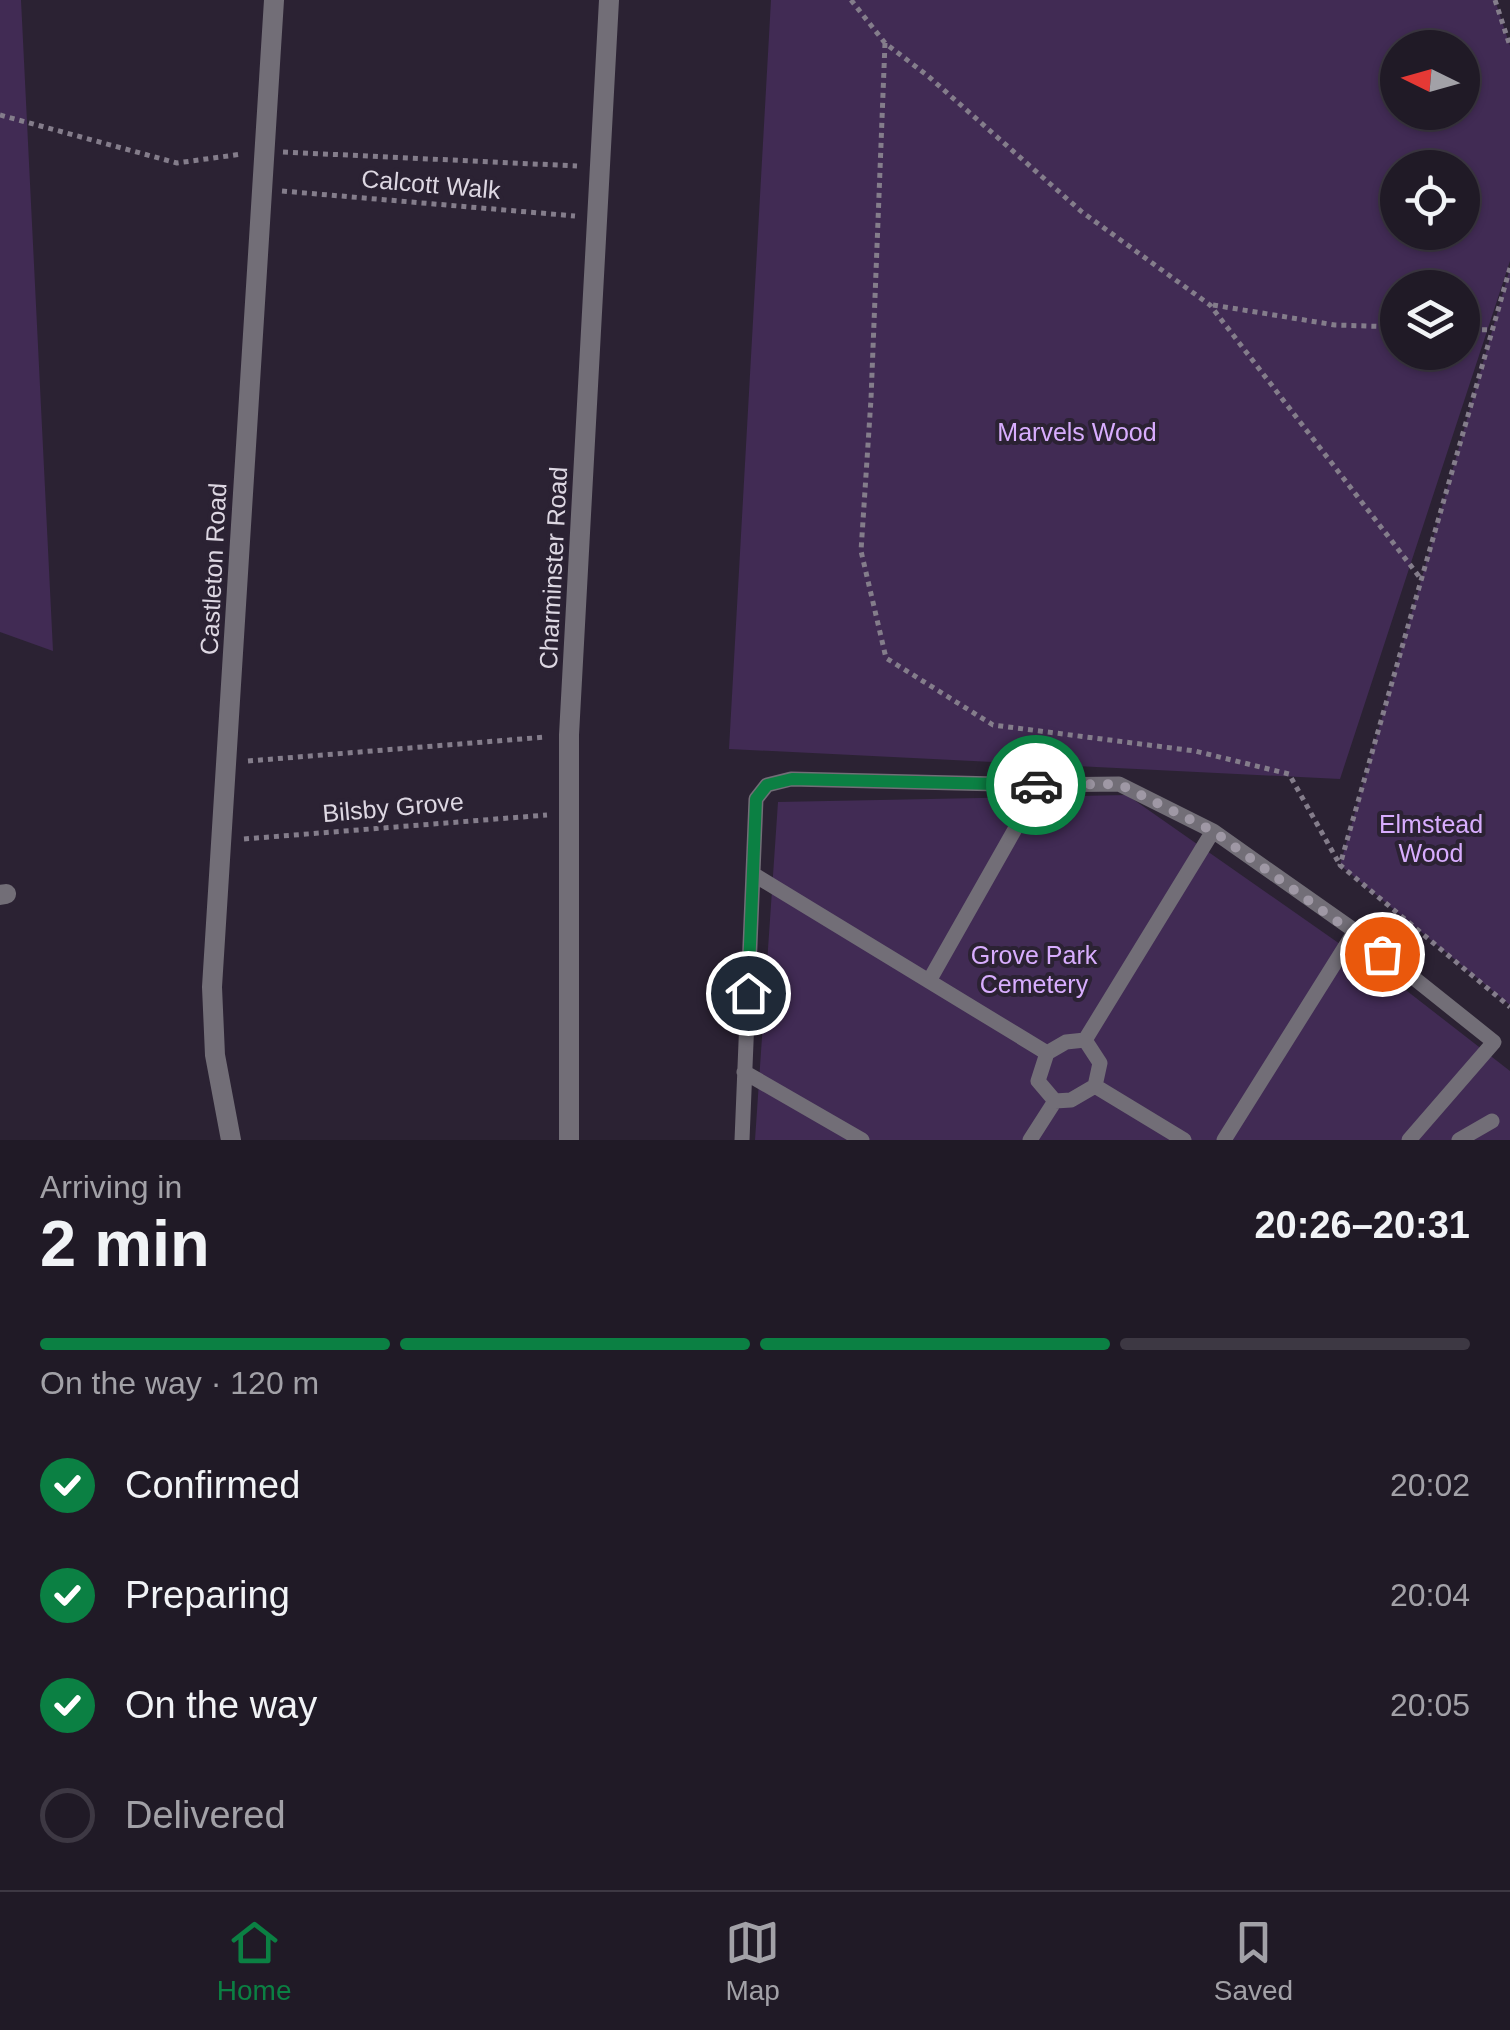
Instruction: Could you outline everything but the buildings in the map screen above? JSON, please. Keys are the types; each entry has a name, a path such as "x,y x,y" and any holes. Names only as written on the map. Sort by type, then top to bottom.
{"street":[{"name":"Castleton Road","path":"231,1140 219,1087 212,1024 274,0"},
{"name":"Charminster Road","path":"569,1140 570,735 609,0"}],"lane":[{"path":"742,1140 756,799 767,785 792,779 1119,784 1213,831 1355,931 1494,1042 1409,1140"},
{"path":"929,981 1040,785"},
{"path":"1085,1040 1213,831"},
{"path":"752,874 1047,1053"},
{"path":"1224,1140 1355,931"},
{"path":"1055,1101 1038,1081 1047,1053 1066,1042 1085,1040"},
{"path":"1055,1101 1071,1100 1095,1086 1100,1063 1085,1040"},
{"path":"744,1072 862,1140"},
{"path":"1095,1086 1184,1140"},
{"path":"1030,1140 1055,1101"},
{"path":"1458,1140 1492,1121"}],"path":[{"path":"851,0 885,43 1082,212 1210,305 1421,578"},
{"path":"1495,0 1510,46"},
{"path":"885,43 861,551 886,658 993,725 1196,751 1289,774 1340,865 1510,1007"},
{"name":"Calcott Walk","path":"0,114 177,163 264,152 600,167"},
{"name":"Calcott Walk","path":"261,190 598,218"},
{"path":"1340,865 1510,268"},
{"path":"1210,305 1335,325 1380,326"},
{"path":"1480,330 1492,330"},
{"path":"226,762 570,735"},
{"name":"Bilsby Grove","path":"221,841 568,813"}],"green space":[{"path":"0,0 21,0 53,651 0,632"},
{"name":"Marvels Wood","path":"771,0 1495,0 1510,46 1510,261 1480,352 1480,270 1380,270 1380,370 1474,370 1340,779 729,749"},
{"name":"Elmstead Wood","path":"1510,268 1510,1005 1340,865"},
{"name":"Grove Park Cemetery","path":"1127,795 1407,991 1510,1071 1510,1140 755,1140 778,802"}],"way so far":[{"path":"1036,785 1119,784 1213,831 1382,954"}],"route":[{"path":"748,993 756,799 767,785 792,779 1036,785"}]}
